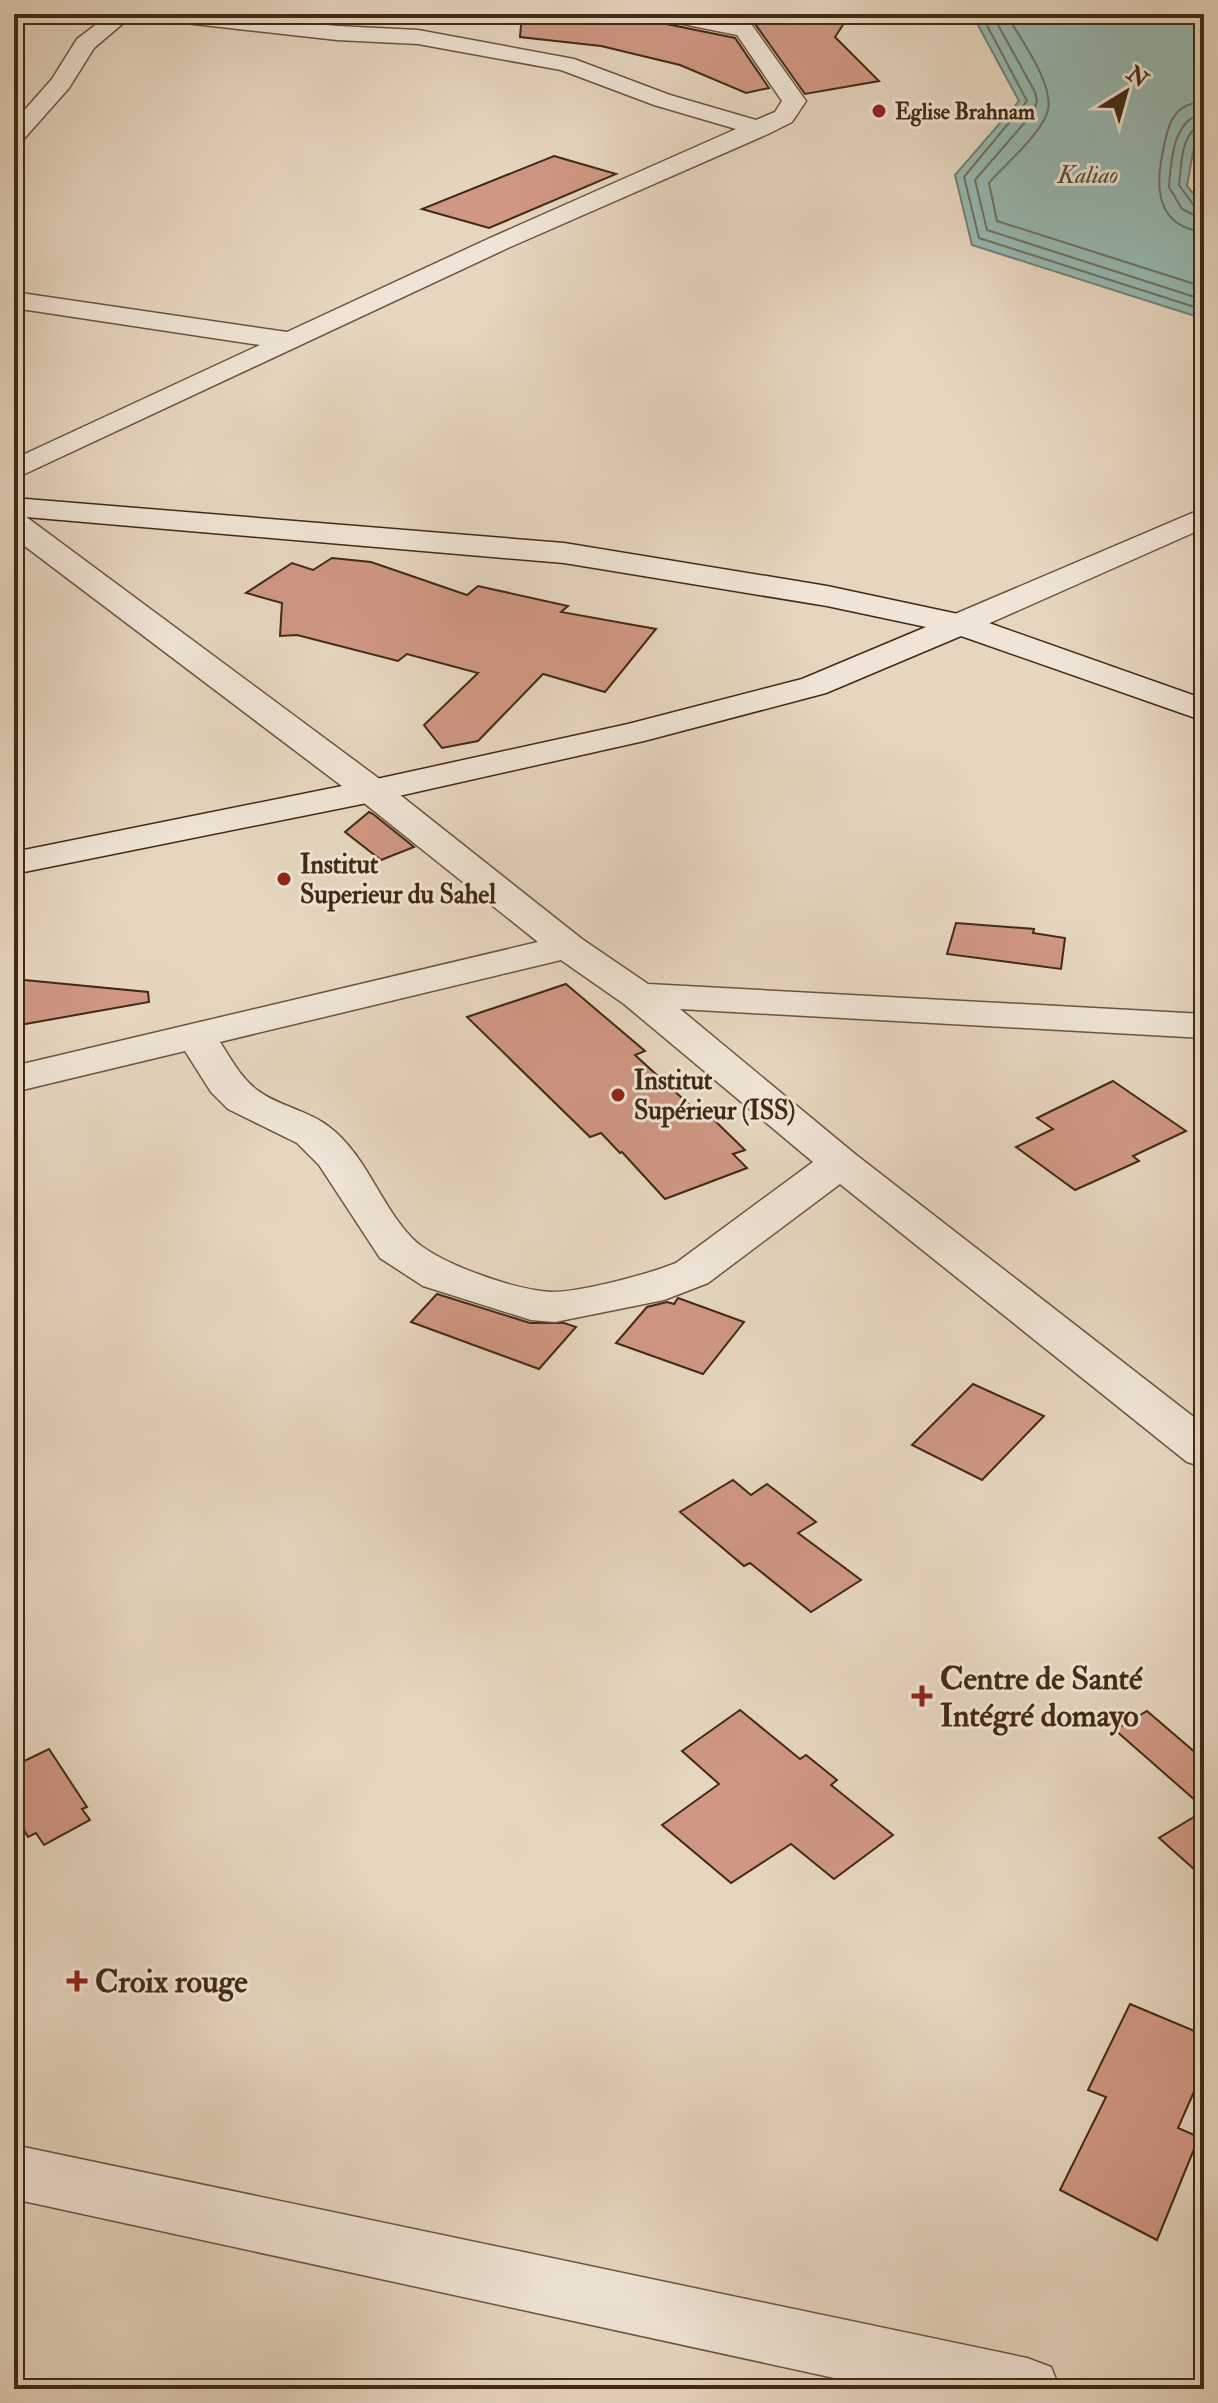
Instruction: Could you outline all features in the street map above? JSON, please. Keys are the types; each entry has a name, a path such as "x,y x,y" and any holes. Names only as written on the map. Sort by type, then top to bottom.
{"street":[{"path":"14,136 61,83 85,44 123,14"},
{"path":"158,14 328,32 418,37 566,64 662,100 760,129"},
{"path":"14,470 499,243 784,117 794,101 739,22 666,14"},
{"path":"14,300 292,341"},
{"path":"14,507 564,553 827,596 960,624 1204,711"},
{"path":"14,863 372,791 632,734 814,686 1204,517"},
{"path":"14,523 372,791 568,947 638,995 840,1163 1204,1450"},
{"path":"14,1079 568,947"},
{"path":"638,995 1204,1026"},
{"path":"195,1035 226,1083 243,1100 312,1134 335,1157 396,1248 419,1266 439,1276 531,1305 577,1304 664,1285 692,1273 840,1163"},
{"path":"14,2172 1027,2389"}],"path":[{"path":"1204,157 1198,162 1195,185 1204,197"}],"water":[{"name":"Kaliao","path":"972,14 1204,14 1204,130 1196,135 1187,186 1204,206 1204,319 972,245 955,175 1019,101"}],"building":[{"path":"522,14 652,14 657,22 735,38 769,88 746,93 680,65 601,46 520,37"},
{"path":"748,14 850,14 835,37 879,81 805,94"},
{"path":"554,156 616,174 489,228 422,209"},
{"path":"332,558 371,562 467,595 478,586 568,606 561,612 656,629 605,692 543,674 478,741 442,748 424,725 478,673 407,654 398,661 297,635 280,636 282,603 246,593 292,563 313,570"},
{"path":"369,812 414,847 381,860 345,832"},
{"path":"956,923 1034,929 1033,933 1065,938 1061,969 947,954"},
{"path":"14,979 148,992 149,1002 14,1026"},
{"name":"Institut Supérieur (ISS)","path":"566,984 645,1051 635,1055 705,1119 711,1117 745,1150 733,1154 747,1168 665,1199 622,1152 601,1133 590,1137 467,1017"},
{"path":"1113,1081 1186,1131 1133,1156 1139,1161 1075,1190 1016,1147 1053,1129 1037,1118"},
{"path":"437,1294 530,1323 564,1323 576,1327 539,1369 411,1322"},
{"path":"678,1298 744,1322 703,1374 616,1343 647,1307 667,1302 674,1304"},
{"path":"973,1384 1044,1416 982,1480 912,1445"},
{"path":"733,1480 751,1495 767,1484 816,1522 798,1533 861,1580 811,1612 750,1563 744,1566 680,1512"},
{"path":"740,1710 800,1759 806,1755 837,1780 831,1785 893,1835 834,1879 791,1844 731,1883 662,1825 719,1784 682,1751"},
{"path":"1147,1711 1204,1760 1204,1808 1115,1730"},
{"path":"49,1749 87,1807 82,1809 90,1820 44,1845 36,1833 28,1837 14,1813 14,1766"},
{"path":"1204,1811 1204,1878 1159,1838"},
{"path":"1130,2004 1204,2035 1204,2069 1178,2128 1199,2137 1157,2240 1060,2190 1106,2097 1088,2090"}],"place":[{"name":"Eglise Brahnam","path":"879,111"},
{"name":"Institut Superieur du Sahel","path":"284,879"},
{"name":"Institut Supérieur (ISS)","path":"618,1095"},
{"name":"Centre de Santé Intégré domayo","path":"922,1696"},
{"name":"Croix rouge","path":"77,1981"}]}
